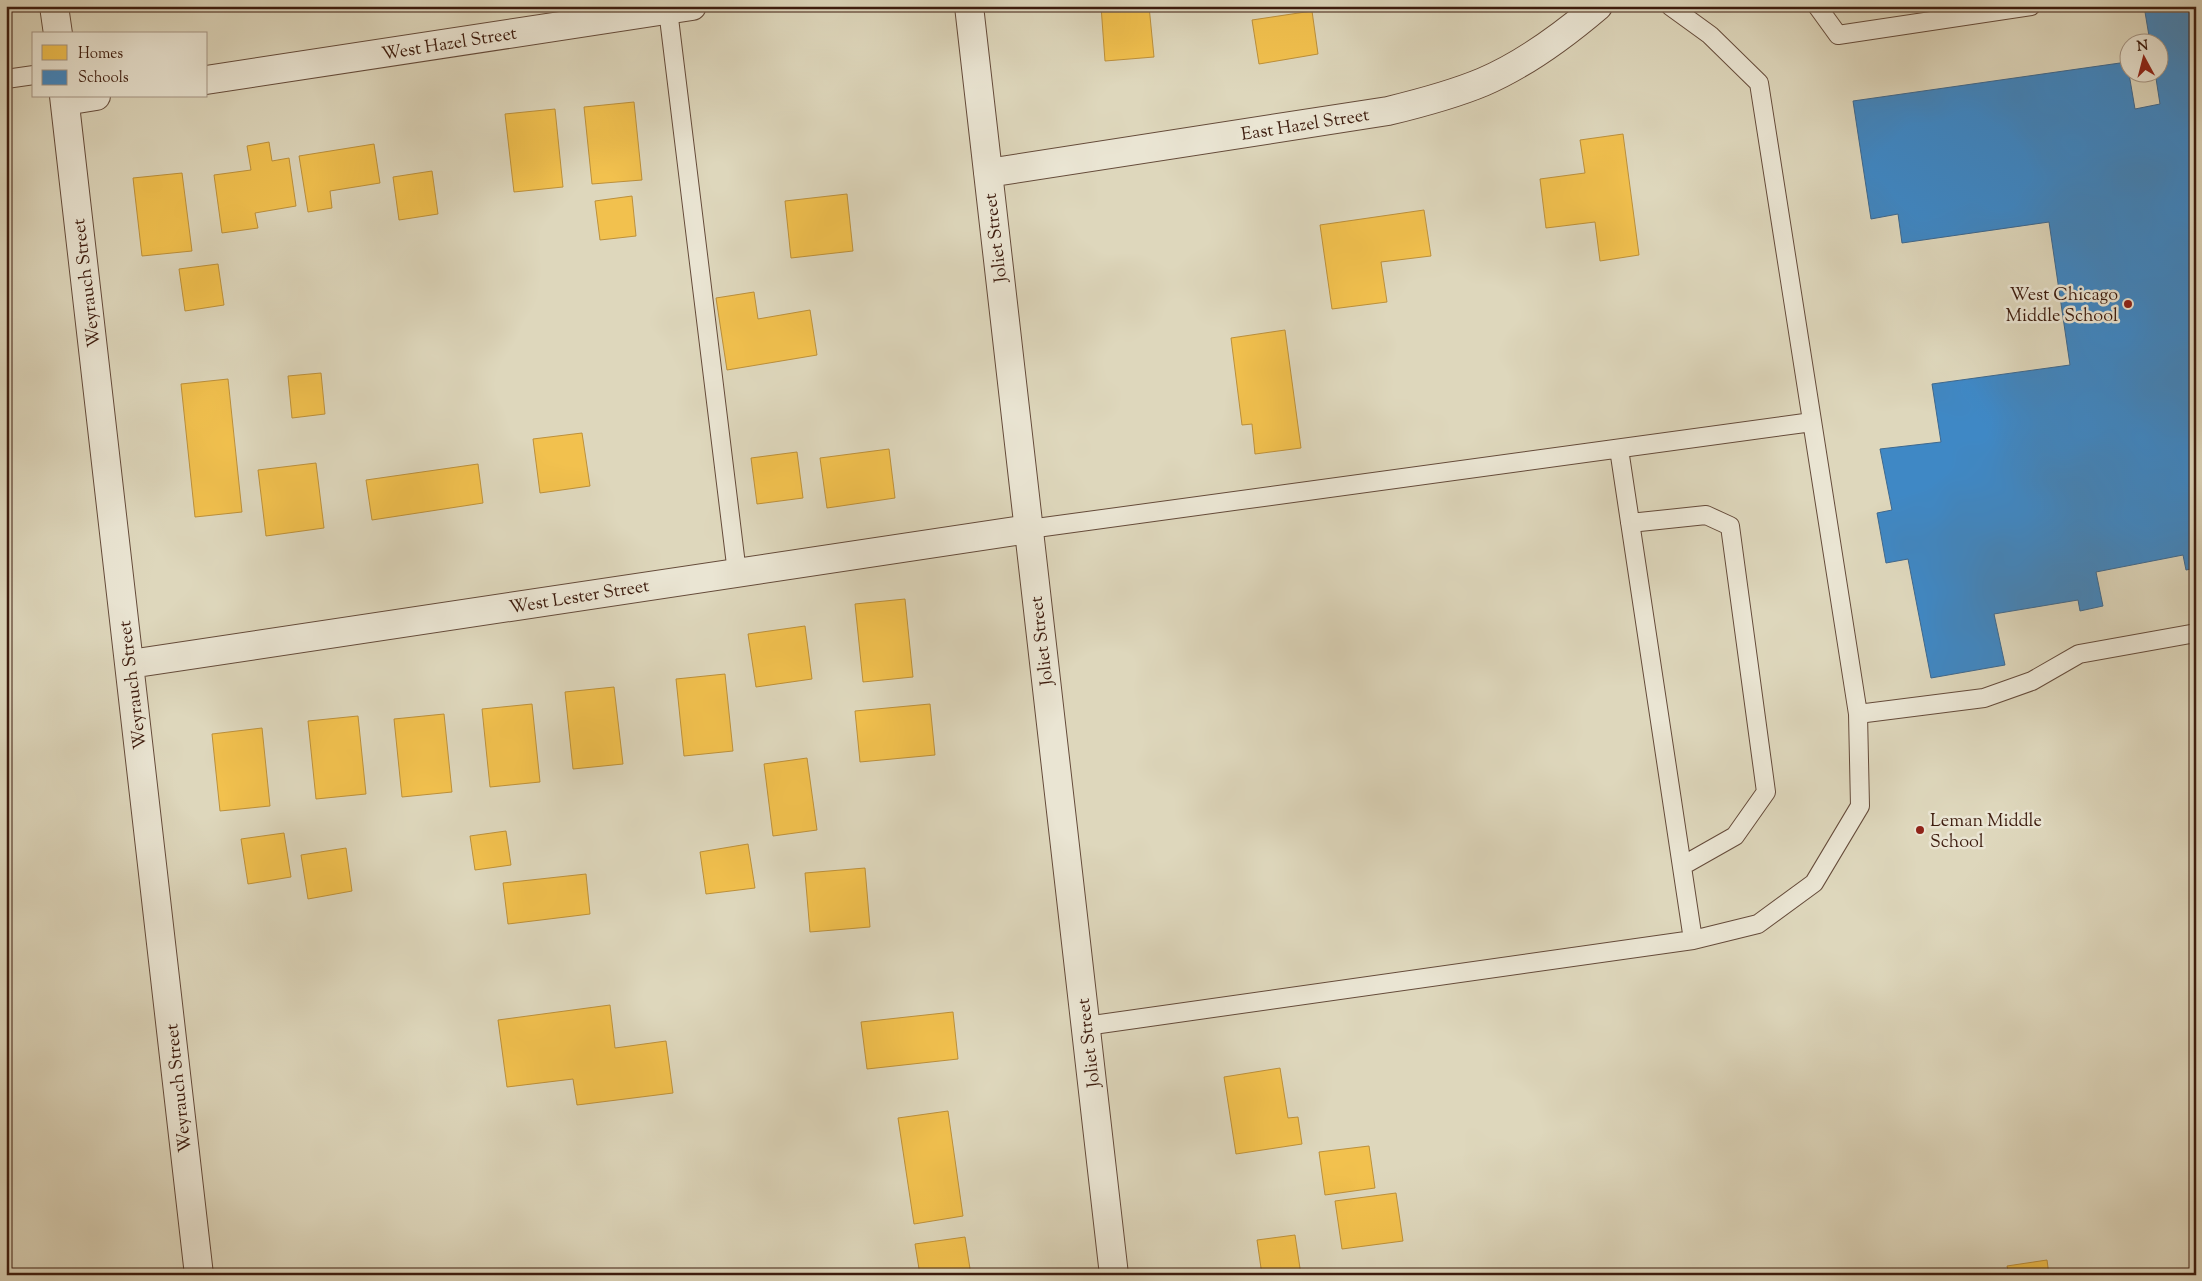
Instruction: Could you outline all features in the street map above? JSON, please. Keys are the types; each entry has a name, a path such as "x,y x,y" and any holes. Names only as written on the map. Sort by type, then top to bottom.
{"street":[{"path":"54,6 58,32"},
{"name":"Joliet Street","path":"969,6 1114,1275"},
{"name":"East Hazel Street","path":"988,172 1388,111 1440,98 1485,81 1520,62 1566,33 1598,6"},
{"name":"West Hazel Street","path":"208,80 680,8"},
{"name":"Weyrauch Street","path":"64,99 199,1275"},
{"name":"West Lester Street","path":"130,664 1028,528"}],"lane":[{"path":"1086,1026 1693,940 1758,924 1814,883 1860,806 1858,714 1759,83 1710,35 1670,6"},
{"path":"1817,6 1838,35 2031,6"},
{"path":"680,8 737,572"},
{"path":"6,79 32,75"},
{"path":"1028,528 1812,422"},
{"path":"1619,448 1693,940"},
{"path":"1630,523 1706,515 1730,526 1766,792 1735,836 1682,866"},
{"path":"1858,714 1984,698 2032,681 2080,654 2196,633"}],"building: Homes":[{"path":"1101,6 1149,6 1154,57 1105,61"},
{"path":"1312,11 1318,54 1259,64 1252,20"},
{"path":"634,102 642,180 592,184 584,107"},
{"path":"555,109 563,187 514,192 505,114"},
{"path":"1623,134 1639,255 1600,261 1595,222 1546,228 1540,179 1585,173 1580,140"},
{"path":"269,142 272,161 289,158 296,206 255,213 258,228 222,233 214,175 251,170 247,146"},
{"path":"374,144 380,183 330,191 332,208 308,212 299,156"},
{"path":"432,171 438,214 399,220 393,177"},
{"path":"182,173 192,251 142,256 133,178"},
{"path":"847,194 853,251 791,258 785,201"},
{"path":"632,196 636,236 600,240 595,201"},
{"path":"1424,210 1431,256 1381,262 1387,302 1332,309 1320,225"},
{"path":"218,264 224,305 185,311 179,269"},
{"path":"754,292 758,319 810,310 817,355 727,370 716,298"},
{"path":"1285,330 1301,448 1255,454 1252,424 1242,425 1231,338"},
{"path":"321,373 325,414 292,418 288,376"},
{"path":"228,379 242,512 195,517 181,384"},
{"path":"582,433 590,486 540,493 533,439"},
{"path":"889,449 895,498 827,508 820,458"},
{"path":"797,452 803,498 757,504 751,458"},
{"path":"316,463 324,528 266,536 258,470"},
{"path":"478,464 483,503 372,520 366,480"},
{"path":"905,599 913,677 863,682 855,604"},
{"path":"805,626 812,679 756,687 748,634"},
{"path":"725,674 733,751 684,756 676,679"},
{"path":"614,687 623,764 573,769 565,692"},
{"path":"532,704 540,782 490,787 482,709"},
{"path":"930,704 935,755 860,762 855,711"},
{"path":"444,714 452,792 402,797 394,719"},
{"path":"358,716 366,794 316,799 308,721"},
{"path":"262,728 270,806 220,811 212,734"},
{"path":"807,758 817,830 773,836 764,764"},
{"path":"506,831 511,865 475,870 470,836"},
{"path":"284,833 291,877 248,884 241,839"},
{"path":"748,844 755,888 706,894 700,852"},
{"path":"346,848 352,891 308,899 301,855"},
{"path":"865,868 870,927 810,932 805,873"},
{"path":"586,874 590,914 508,924 503,883"},
{"path":"610,1005 615,1048 666,1041 673,1093 577,1105 573,1079 507,1087 498,1020"},
{"path":"953,1012 958,1059 867,1069 861,1022"},
{"path":"1280,1068 1288,1118 1298,1117 1302,1144 1236,1154 1224,1077"},
{"path":"948,1111 963,1216 914,1224 898,1118"},
{"path":"1369,1146 1375,1188 1325,1195 1319,1152"},
{"path":"1396,1193 1403,1241 1342,1249 1335,1201"},
{"path":"1295,1235 1301,1275 1262,1275 1257,1240"},
{"path":"965,1237 971,1275 920,1275 915,1244"},
{"path":"2047,1260 2049,1275 2009,1275 2007,1266"}],"building: Schools":[{"name":"West Chicago Middle School","path":"2144,6 2196,6 2196,568 2186,570 2183,555 2096,572 2103,606 2080,611 2078,600 1994,614 2005,665 1931,678 1908,559 1886,563 1877,513 1892,510 1880,449 1941,442 1932,384 2070,365 2049,222 1902,243 1898,214 1871,219 1853,101 2120,63 2120,82 2130,82 2135,109 2160,104 2157,82 2170,82 2170,32 2148,32"}],"place":[{"name":"West Chicago Middle School","path":"2128,304"},
{"name":"Leman Middle School","path":"1920,830"}]}
